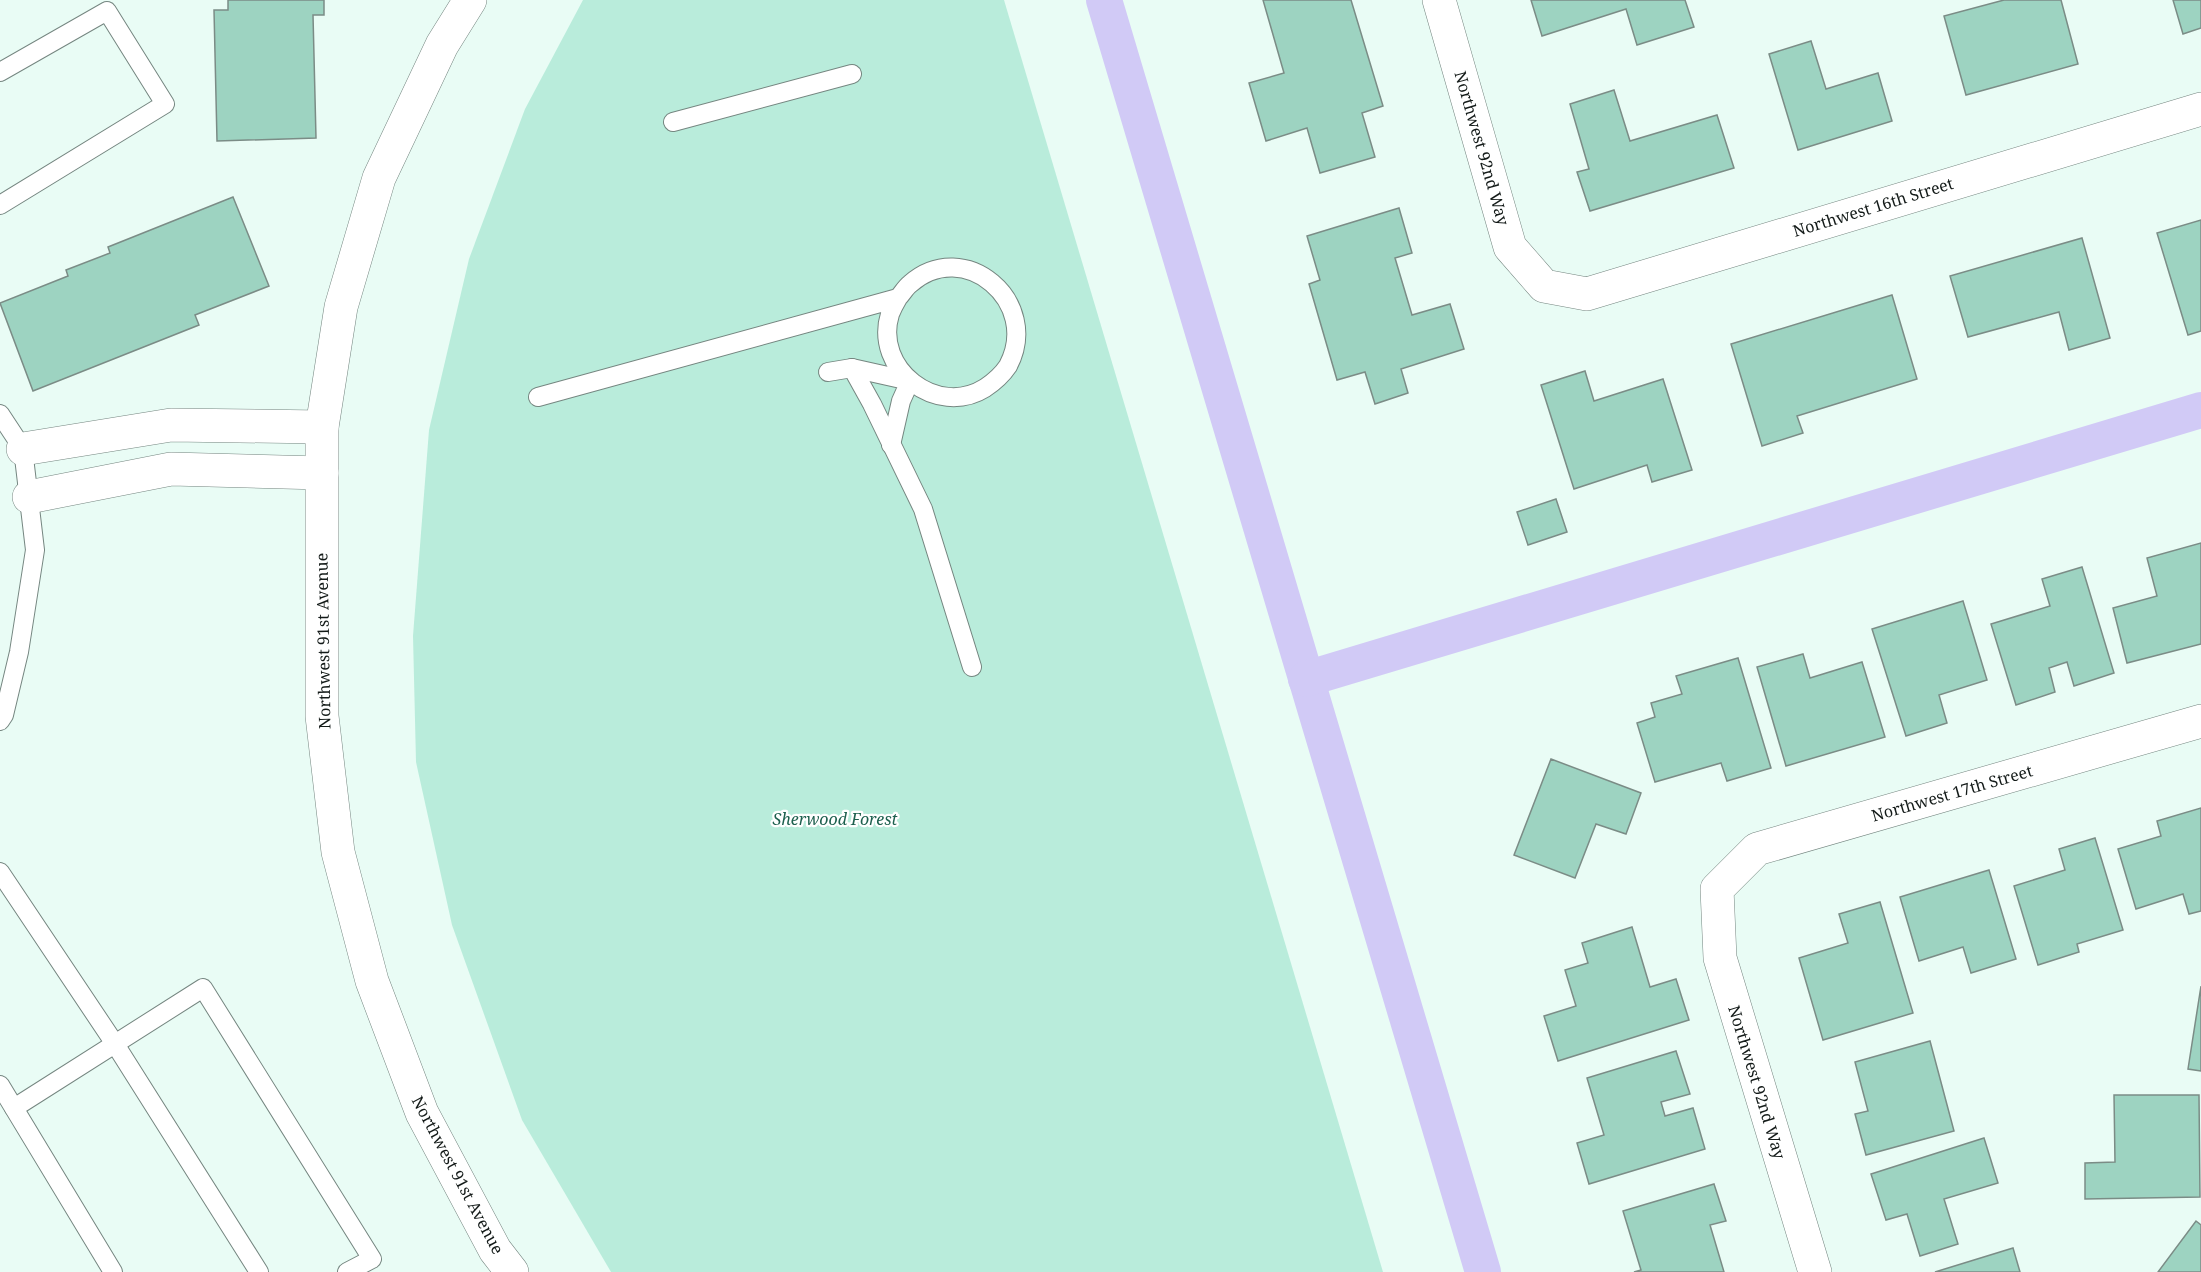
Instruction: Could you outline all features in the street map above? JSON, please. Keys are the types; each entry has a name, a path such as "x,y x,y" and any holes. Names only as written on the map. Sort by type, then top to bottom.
{"street":[{"name":"Northwest 91st Avenue","path":"470,0 442,45 379,178 341,307 322,427 322,716 338,852 372,981 422,1113 495,1250 512,1272"},
{"name":"Northwest 92nd Way","path":"1439,0 1510,247 1544,286"},
{"name":"Northwest 16th Street","path":"1544,286 1587,294 2201,109"},
{"path":"23,449 171,425 322,427"},
{"path":"29,497 171,469 322,473"},
{"name":"Northwest 17th Street","path":"1717,890 1757,849 2201,722"},
{"name":"Northwest 92nd Way","path":"1717,890 1720,958 1815,1272"}],"lane":[{"path":"0,72 107,11 165,104 0,205"},
{"path":"673,122 852,74"},
{"path":"943,269 962,269 979,274 995,285 1007,298 1014,315 1017,333 1014,351 1006,368 994,382 979,392 961,397 943,397 925,391 897,368 890,351 888,333 890,315 898,298 910,284 926,274 943,269"},
{"path":"538,397 898,298"},
{"path":"828,372 852,368 910,381"},
{"path":"852,368 923,509 972,667"},
{"path":"891,445 900,401 910,381"},
{"path":"0,414 23,449 35,550 19,652 4,715 0,721"},
{"path":"0,872 115,1044 259,1272"},
{"path":"14,1108 203,988 372,1259 347,1272"},
{"path":"0,1085 113,1272"}],"green space":[{"name":"Sherwood Forest","path":"583,0 1004,0 1383,1272 611,1272 522,1120 452,925 416,762 413,636 429,430 469,259 525,109"}],"building":[{"path":"228,0 324,0 324,15 313,15 316,138 217,141 214,10 228,10"},
{"path":"1263,0 1351,0 1383,106 1362,113 1375,157 1320,173 1307,128 1266,141 1249,83 1284,73"},
{"path":"1531,0 1685,0 1694,27 1637,45 1626,9 1542,36"},
{"path":"2004,0 2061,0 2078,64 1966,95 1944,16"},
{"path":"2173,0 2201,0 2201,28 2183,34"},
{"path":"1811,41 1826,89 1878,73 1892,121 1798,150 1769,54"},
{"path":"1614,90 1630,141 1717,115 1734,168 1590,211 1577,172 1589,169 1570,104"},
{"path":"233,197 269,286 195,315 199,325 33,391 0,303 68,276 66,270 110,253 108,247"},
{"path":"1399,208 1412,253 1395,258 1412,315 1450,304 1464,349 1401,369 1408,393 1375,404 1365,372 1337,380 1309,284 1320,280 1307,236"},
{"path":"2201,220 2201,331 2188,335 2157,233"},
{"path":"2082,238 2110,338 2069,350 2059,312 1968,337 1950,276"},
{"path":"1892,295 1917,379 1797,416 1803,433 1762,446 1731,344"},
{"path":"1585,371 1594,401 1663,379 1692,470 1652,482 1647,465 1574,489 1541,385"},
{"path":"1556,499 1567,532 1528,545 1517,512"},
{"path":"2201,543 2201,644 2127,663 2113,608 2157,596 2147,558"},
{"path":"2082,567 2114,673 2074,686 2067,662 2049,668 2055,692 2016,705 1991,624 2050,606 2042,579"},
{"path":"1963,601 1987,680 1939,695 1947,723 1906,736 1872,629"},
{"path":"1803,654 1810,678 1862,662 1885,737 1786,766 1757,667"},
{"path":"1738,658 1771,768 1727,781 1721,763 1655,782 1637,723 1655,717 1651,703 1682,694 1676,676"},
{"path":"1551,759 1641,793 1626,834 1596,824 1575,878 1514,855"},
{"path":"2201,808 2201,911 2189,914 2183,894 2136,909 2118,849 2161,836 2157,821"},
{"path":"2095,838 2123,930 2077,944 2079,952 2038,965 2014,886 2065,870 2059,849"},
{"path":"1989,870 2016,959 1971,973 1963,947 1919,961 1900,897"},
{"path":"1880,902 1913,1013 1823,1040 1799,958 1848,943 1839,914"},
{"path":"1632,927 1650,987 1676,979 1689,1020 1558,1061 1544,1016 1576,1006 1565,970 1588,963 1582,943"},
{"path":"2201,986 2201,1071 2188,1069"},
{"path":"1930,1041 1954,1131 1866,1155 1855,1114 1868,1111 1855,1062"},
{"path":"1676,1051 1690,1094 1661,1102 1665,1116 1693,1108 1705,1149 1589,1184 1577,1143 1604,1135 1587,1078"},
{"path":"2114,1095 2199,1095 2200,1197 2085,1199 2085,1163 2115,1162"},
{"path":"1984,1138 1998,1183 1944,1199 1958,1244 1920,1256 1907,1214 1886,1220 1871,1174"},
{"path":"1714,1184 1726,1221 1710,1225 1724,1272 1634,1272 1641,1270 1623,1211"},
{"path":"2196,1221 2201,1225 2201,1272 2158,1272"},
{"path":"2013,1248 2020,1272 1935,1272"}],"waterway":[{"path":"1104,0 1483,1272"},
{"path":"1306,679 2201,410"}]}
